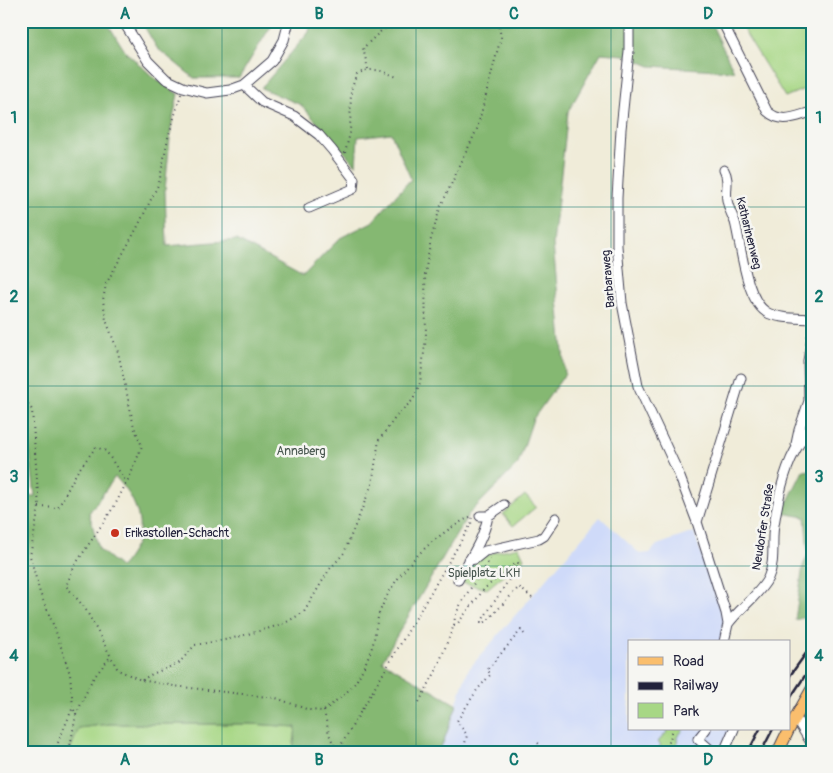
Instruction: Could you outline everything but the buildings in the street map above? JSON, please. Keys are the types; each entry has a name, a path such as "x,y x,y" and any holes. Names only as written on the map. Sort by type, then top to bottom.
{"main road":[{"path":"790,727 812,689"},
{"path":"778,752 789,730"}],"street":[{"path":"123,21 148,61 166,79 183,87 207,92 230,90 244,85 272,62 284,40 290,21"},
{"name":"Barbaraweg","path":"628,21 629,51 621,129 617,198 617,246 622,303 638,386 678,472 697,522 728,624 724,640"},
{"path":"722,21 767,110 774,117 788,119 811,112"},
{"path":"244,85 262,102 294,116 319,135 354,179 353,189 309,208"},
{"name":"Katharinenweg","path":"724,170 728,176 726,200 735,223 744,271 758,303 766,311 776,315 812,320"},
{"path":"795,451 799,430 809,401 808,361 812,337"},
{"path":"697,522 741,378"},
{"name":"Neudorfer Straße","path":"728,624 768,578 772,564 774,526 784,478 795,451 812,425"},
{"path":"458,580 486,525 480,516 504,505"},
{"path":"469,560 475,559 485,551 539,539 544,536 556,518"},
{"path":"796,717 812,744"},
{"path":"705,730 698,738 713,752"},
{"path":"724,752 734,730"}],"path":[{"path":"368,69 363,48 380,32 399,21"},
{"path":"141,680 179,663 195,645 230,639 270,628 287,622 304,612 329,570 344,553 372,484 379,440 398,414 413,400 420,383 426,338 425,273 431,239 440,208 477,129 501,37 498,21"},
{"path":"342,163 350,133 351,90 357,74 368,69 384,71 399,78"},
{"path":"183,87 168,138 159,182 137,228 106,284 103,300 106,320 118,352 134,427 142,446 131,474 115,505 75,564 66,586 85,608 118,670 141,680 174,686 276,698 310,710 324,711 355,683 372,647 379,614 393,585 417,556 440,535 457,523 480,516"},
{"path":"21,391 32,410 39,507 30,556 40,593 55,629 70,674 73,707 76,715"},
{"path":"39,507 58,508 77,472 96,447 106,451 126,482"},
{"path":"337,752 471,524 480,516"},
{"path":"419,702 436,671 454,625 454,620 466,595 496,548"},
{"path":"454,625 458,623 485,588 516,562 518,566 481,622 487,621 519,587 532,598"},
{"path":"462,752 467,735 457,721 476,690 490,674 487,670 520,630 525,635"},
{"path":"69,752 76,715 92,680 111,656"},
{"path":"54,752 73,707"},
{"path":"324,711 329,734 337,752"},
{"path":"666,752 673,730"},
{"path":"538,743 542,747"}],"shaded area":[{"path":"600,517 640,554 650,553 657,545 694,532 724,620 720,640 628,640 628,730 730,730 719,752 438,752 443,743 468,670"}],"green space":[{"name":"Annaberg","path":"21,21 106,21 125,51 152,76 178,94 171,128 165,190 167,246 237,240 303,276 340,238 372,222 411,179 391,133 358,137 356,165 301,105 261,88 309,32 311,21 710,21 734,71 650,66 624,55 601,53 568,112 553,244 565,374 533,419 518,464 468,515 382,661 457,705 438,752 293,752 296,727 252,724 109,724 79,728 69,752 21,752 21,496 35,496 29,446 21,415","holes":["115,477 121,483 135,506 139,523 136,544 121,568 99,549 89,513"]},
{"path":"141,21 274,21 239,78 194,78 157,48"},
{"path":"738,21 812,21 812,86 785,97"},
{"path":"812,470 812,615 795,620 803,566 808,554 805,517 782,513 803,471"},
{"path":"525,495 536,507 513,526 503,514"},
{"name":"Spielplatz LKH","path":"519,547 524,558 487,589 460,582 478,560 492,553"},
{"path":"109,724 252,724 296,727 293,752 69,752 79,728"},
{"path":"666,730 683,730 677,737 678,752 655,752 661,745 658,742 667,732"}],"railway":[{"path":"790,676 812,645"},
{"path":"790,698 812,665"},
{"path":"748,752 759,730"},
{"path":"761,752 772,730"}],"place":[{"name":"Erikastollen-Schacht","path":"115,533"}]}
